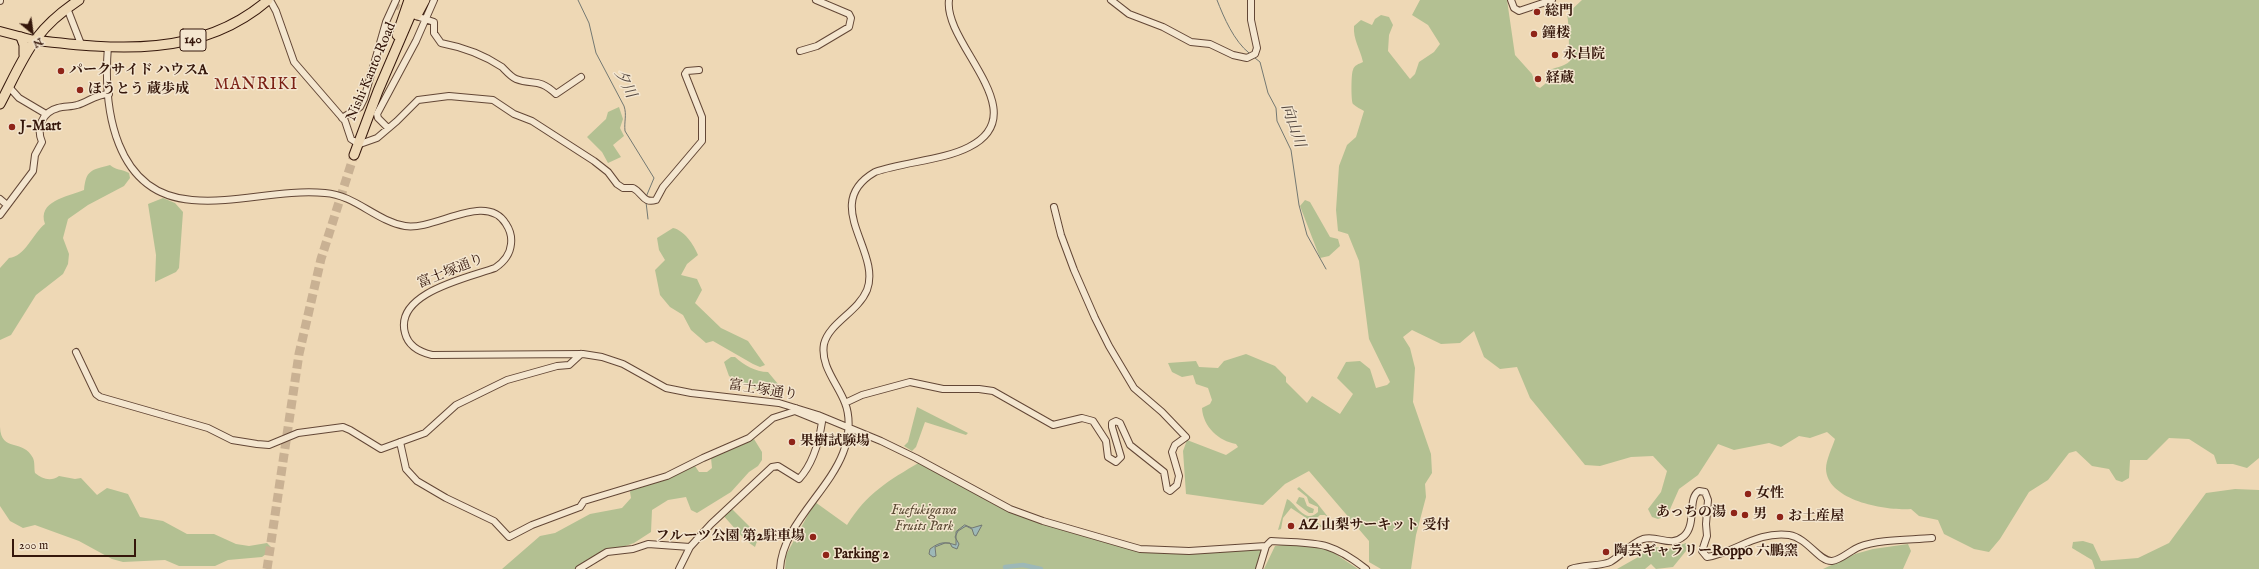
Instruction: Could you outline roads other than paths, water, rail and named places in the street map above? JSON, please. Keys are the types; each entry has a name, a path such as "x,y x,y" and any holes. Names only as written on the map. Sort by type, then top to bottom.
{"highway":[{"path":"0,104 24,56 34,40 53,18 79,0"},
{"name":"140","path":"34,40 108,46 142,47 194,40 236,24 269,0"},
{"path":"378,91 409,0"},
{"name":"Nishi Kanto Road","path":"354,155 378,91 418,0"},
{"path":"389,68 425,0"},
{"path":"52,42 48,33 53,18"},
{"path":"21,37 24,46 24,56"}],"main road":[{"path":"0,31 34,40"}],"street":[{"path":"269,0 278,16 294,62 342,118 348,128 351,139 357,143 377,138 418,100 449,96 493,100 514,114 532,121 594,161 608,172 617,184 623,188 637,190 648,201 656,200 664,187 702,141 702,117 685,74 687,71 699,70"},
{"path":"342,118 360,107 364,99 386,22 396,0"},
{"path":"388,128 378,118 377,114 426,19 434,0"},
{"path":"800,51 816,46 849,27 851,18 849,14 816,0"},
{"path":"780,569 788,540 840,459 848,428 845,403 828,371 824,350 830,333 859,304 869,283 868,266 852,217 855,194 863,181 875,172 969,147 985,135 992,119 992,96 952,23 949,0"},
{"path":"1111,0 1129,14 1163,27 1191,42 1210,44 1233,55 1252,56 1257,48 1251,20 1251,0"},
{"path":"1511,0 1514,8 1519,11 1552,0"},
{"path":"67,8 81,44"},
{"path":"420,17 434,22 434,33 441,43 481,56 502,67 516,79 536,82 549,87 556,94 582,77"},
{"name":"富士塚通り","path":"108,46 106,80 116,136 124,157 145,182 174,197 192,200 224,199 308,192 326,193 352,200 393,223 412,227 434,223 477,210 488,210 504,220 511,235 510,250 506,258 495,268 415,300 408,309 404,318 404,327 409,342 420,351 432,355 581,354 602,357 623,364 652,382 671,390 779,403 796,409 881,441 916,458 1010,509 1043,521 1126,545 1140,548 1189,551 1266,546 1271,541 1328,546 1347,554 1366,569"},
{"path":"9,87 19,98 46,114"},
{"path":"0,215 33,171 35,155 42,142 38,133 40,125 46,114 58,108 77,105 100,94 109,94"},
{"path":"0,199 7,205"},
{"path":"845,403 862,395 910,382 931,387 986,390 993,392 1053,425 1082,418 1093,421 1106,440 1108,457 1116,462 1121,457 1112,427 1112,423 1116,421 1120,423 1130,445 1164,472 1167,489 1170,491 1178,485 1179,476 1172,452 1175,446 1186,437 1162,412 1134,388 1109,346 1094,318 1060,235 1054,207"},
{"path":"76,352 96,394 100,397 208,428 232,440 269,445 298,433 343,427 380,449 425,433 456,405 507,380 557,366 569,365 581,354"},
{"path":"400,442 406,469 417,481 446,498 494,521 509,537 532,525 580,507 584,501 667,476 686,468 702,458 749,438 773,418 796,409 822,422 810,462 804,473 798,479 778,466 772,467 711,524 690,547 679,569"},
{"path":"1571,569 1588,564 1608,566 1642,540 1657,539 1670,542 1681,538 1689,529 1694,496 1699,491 1705,492 1708,500 1706,524 1707,539 1702,551 1707,557 1746,541 1779,535 1797,536 1804,540 1824,559 1833,561 1860,546 1932,538"},
{"path":"579,569 607,552 633,549 648,544 690,547"},
{"path":"1259,569 1266,546"}],"water":[{"path":"965,525 972,528 982,525 976,536 974,535 972,529 966,526 958,531 956,535 956,532"},
{"path":"956,539 959,544 957,549 952,547 950,544 956,545"},
{"path":"940,543 945,543 935,547 936,556 933,557 929,554 930,549"}],"waterway":[{"name":"夕川","path":"578,0 589,23 596,53 624,106 625,131 654,178 646,197"},
{"name":"向山川","path":"1217,0 1226,22 1234,36 1249,53"},
{"name":"向山川","path":"1255,58 1260,62 1268,93 1276,108 1277,121 1291,150 1299,205 1307,235 1326,269"},
{"name":"夕川","path":"646,202 648,219"},
{"path":"1005,567 1023,565 1041,569"}],"tunnel":[{"path":"394,5 409,12"},
{"path":"267,569 299,354 321,259 354,155"}],"place":[{"name":"総門","path":"1537,12"},
{"name":"鐘楼","path":"1534,34"},
{"name":"永昌院","path":"1555,55"},
{"name":"パークサイド ハウスA","path":"61,71"},
{"name":"経蔵","path":"1538,79"},
{"name":"ほうとう 蔵歩成","path":"80,90"},
{"name":"J-Mart","path":"12,127"},
{"name":"果樹試験場","path":"792,442"},
{"name":"女性","path":"1748,494"},
{"name":"あっちの湯","path":"1734,513"},
{"name":"男","path":"1745,515"},
{"name":"お土産屋","path":"1780,517"},
{"name":"AZ 山梨サーキット 受付","path":"1291,526"},
{"name":"フルーツ公園 第2駐車場","path":"813,537"},
{"name":"陶芸ギャラリーRoppo 六鵬窯","path":"1606,552"},
{"name":"Parking 2","path":"826,555"}],"district":[{"name":"MANRIKI","path":"256,86"}],"park label":[{"name":"Fuefukigawa Fruits Park","path":"924,520"}]}
